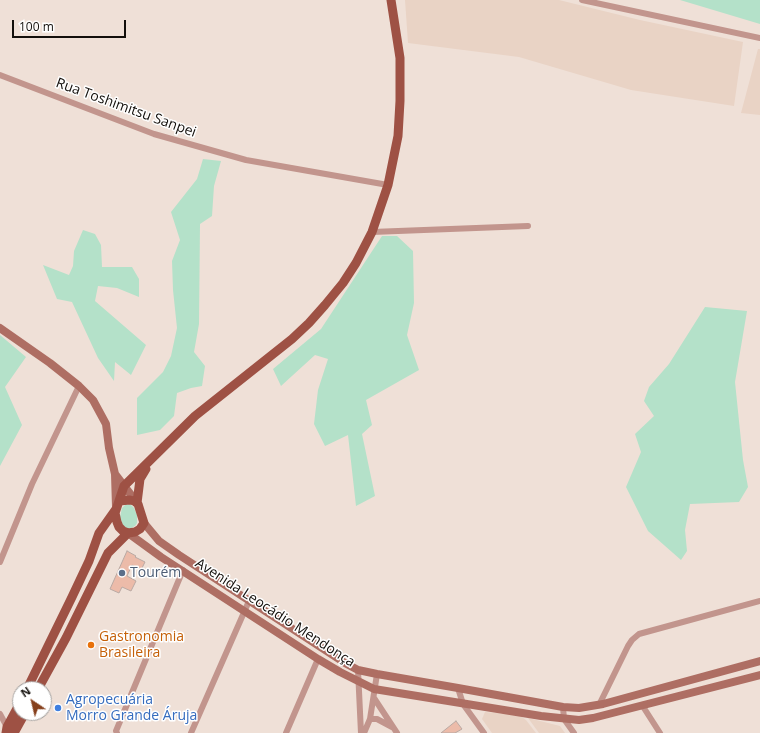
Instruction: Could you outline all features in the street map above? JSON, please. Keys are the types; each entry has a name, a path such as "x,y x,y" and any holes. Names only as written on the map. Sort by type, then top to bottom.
{"main road":[{"path":"128,533 119,527 115,513 124,486 195,416 292,339 309,323 326,305 343,283 356,263 372,232 388,185 398,136 400,58 391,0"},
{"path":"42,681 66,638 108,553 128,533 135,532 140,529 144,523 137,503 140,479 154,456"},
{"path":"31,681 89,561 99,533 118,505 130,500 137,503"},
{"path":"9,731 13,721"},
{"path":"9,731 18,721"}],"street":[{"path":"582,0 760,38"},
{"name":"Rua Toshimitsu Sanpei","path":"0,75 162,136 246,160 388,185"},
{"path":"372,232 528,226"},
{"path":"0,328 50,363 94,400 106,424 109,448 115,474 118,505"},
{"path":"0,562 32,484 79,386"},
{"path":"115,474 137,503"},
{"name":"Avenida Leocádio Mendonça","path":"144,523 159,541 170,550 324,650 358,670 563,707 580,708 599,705 760,661"},
{"name":"Avenida Leocádio Mendonça","path":"128,533 318,659 359,682 374,694 463,704 579,720 593,718 760,675"},
{"path":"116,733 183,570"},
{"path":"191,733 249,601"},
{"path":"599,705 628,646 639,634 760,601"},
{"path":"286,733 318,659"},
{"path":"358,670 363,733"},
{"path":"363,733 370,719 377,674"},
{"path":"458,688 463,704 484,733"},
{"path":"374,694 395,730"},
{"path":"642,705 660,733"},
{"path":"563,707 564,719 574,733"},
{"path":"0,714 9,731"},
{"path":"370,719 377,719 395,730"}],"shaded area":[{"path":"405,0 559,0 640,20 743,42 734,106 631,90 519,57 408,43"},
{"path":"758,49 760,49 760,115 741,113"},
{"path":"485,712 519,715 526,720 536,733 492,733 482,719"},
{"path":"528,718 560,726 565,733 539,733"}],"green space":[{"path":"680,0 760,0 760,24"},
{"path":"203,159 221,161 214,186 212,216 200,224 199,324 194,352 205,366 202,386 177,393 174,416 160,430 137,435 137,398 163,372 171,356 177,328 172,261 180,240 171,212 197,179"},
{"path":"83,230 95,234 101,245 102,267 132,267 139,279 139,297 117,288 98,286 95,301 146,345 131,375 115,362 114,381 98,358 72,302 57,299 43,265 69,275 73,266 74,251"},
{"path":"382,236 397,236 413,251 414,303 407,335 419,370 366,400 372,425 362,434 375,496 356,506 348,435 325,446 314,424 318,390 328,359 315,355 281,386 273,369 321,329"},
{"path":"705,307 747,311 735,382 743,460 748,487 739,502 690,504 685,530 687,551 681,560 648,531 626,487 641,452 635,434 654,416 644,401 649,387 669,364"},
{"path":"0,335 26,357 5,387 22,425 0,466"},
{"path":"130,504 134,508 137,515 137,523 129,529 123,526 120,517 122,508 125,505"}],"building":[{"name":"Tourém","path":"127,551 145,562 141,570 132,565 127,576 136,581 131,591 122,587 119,593 110,589"},
{"path":"456,721 462,729 455,733 441,733"}],"place":[{"name":"Tourém","path":"122,573"},
{"name":"Gastronomia Brasileira","path":"91,645"},
{"name":"Agropecuária Morro Grande Áruja","path":"58,708"}]}
